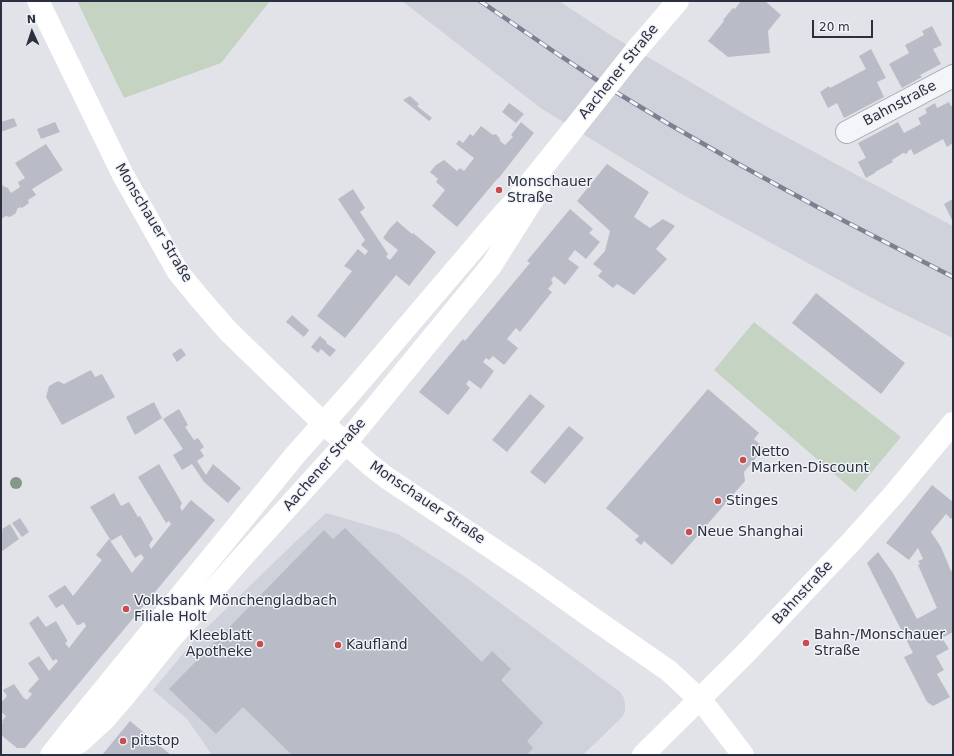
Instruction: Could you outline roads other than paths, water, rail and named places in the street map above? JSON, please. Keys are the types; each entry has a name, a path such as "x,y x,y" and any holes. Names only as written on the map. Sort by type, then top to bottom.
{"main road":[{"name":"Monschauer Straße","path":"38,1 123,175 178,272 228,331 345,444 387,478 526,571 669,671 708,709 744,755"},
{"name":"Aachener Straße","path":"52,755 69,732 279,475 518,198 636,50 678,1"},
{"name":"Aachener Straße","path":"52,755 80,742 103,721 124,698 169,640 345,444 492,266 542,185 566,138"},
{"name":"Bahnstraße","path":"643,755 744,655 852,541 894,494 953,423"}],"street":[{"name":"Bahnstraße","path":"847,132 953,76"}],"railway":[{"path":"480,1 609,88 667,123 821,209 953,277"}],"place":[{"name":"Monschauer Straße","path":"499,190"},
{"name":"Netto Marken-Discount","path":"743,460"},
{"name":"Stinges","path":"718,501"},
{"name":"Neue Shanghai","path":"689,532"},
{"name":"Volksbank Mönchengladbach Filiale Holt","path":"126,609"},
{"name":"Bahn-/Monschauer Straße","path":"806,643"},
{"name":"Kleeblatt Apotheke","path":"260,644"},
{"name":"Kaufland","path":"338,645"},
{"name":"pitstop","path":"123,741"}]}
